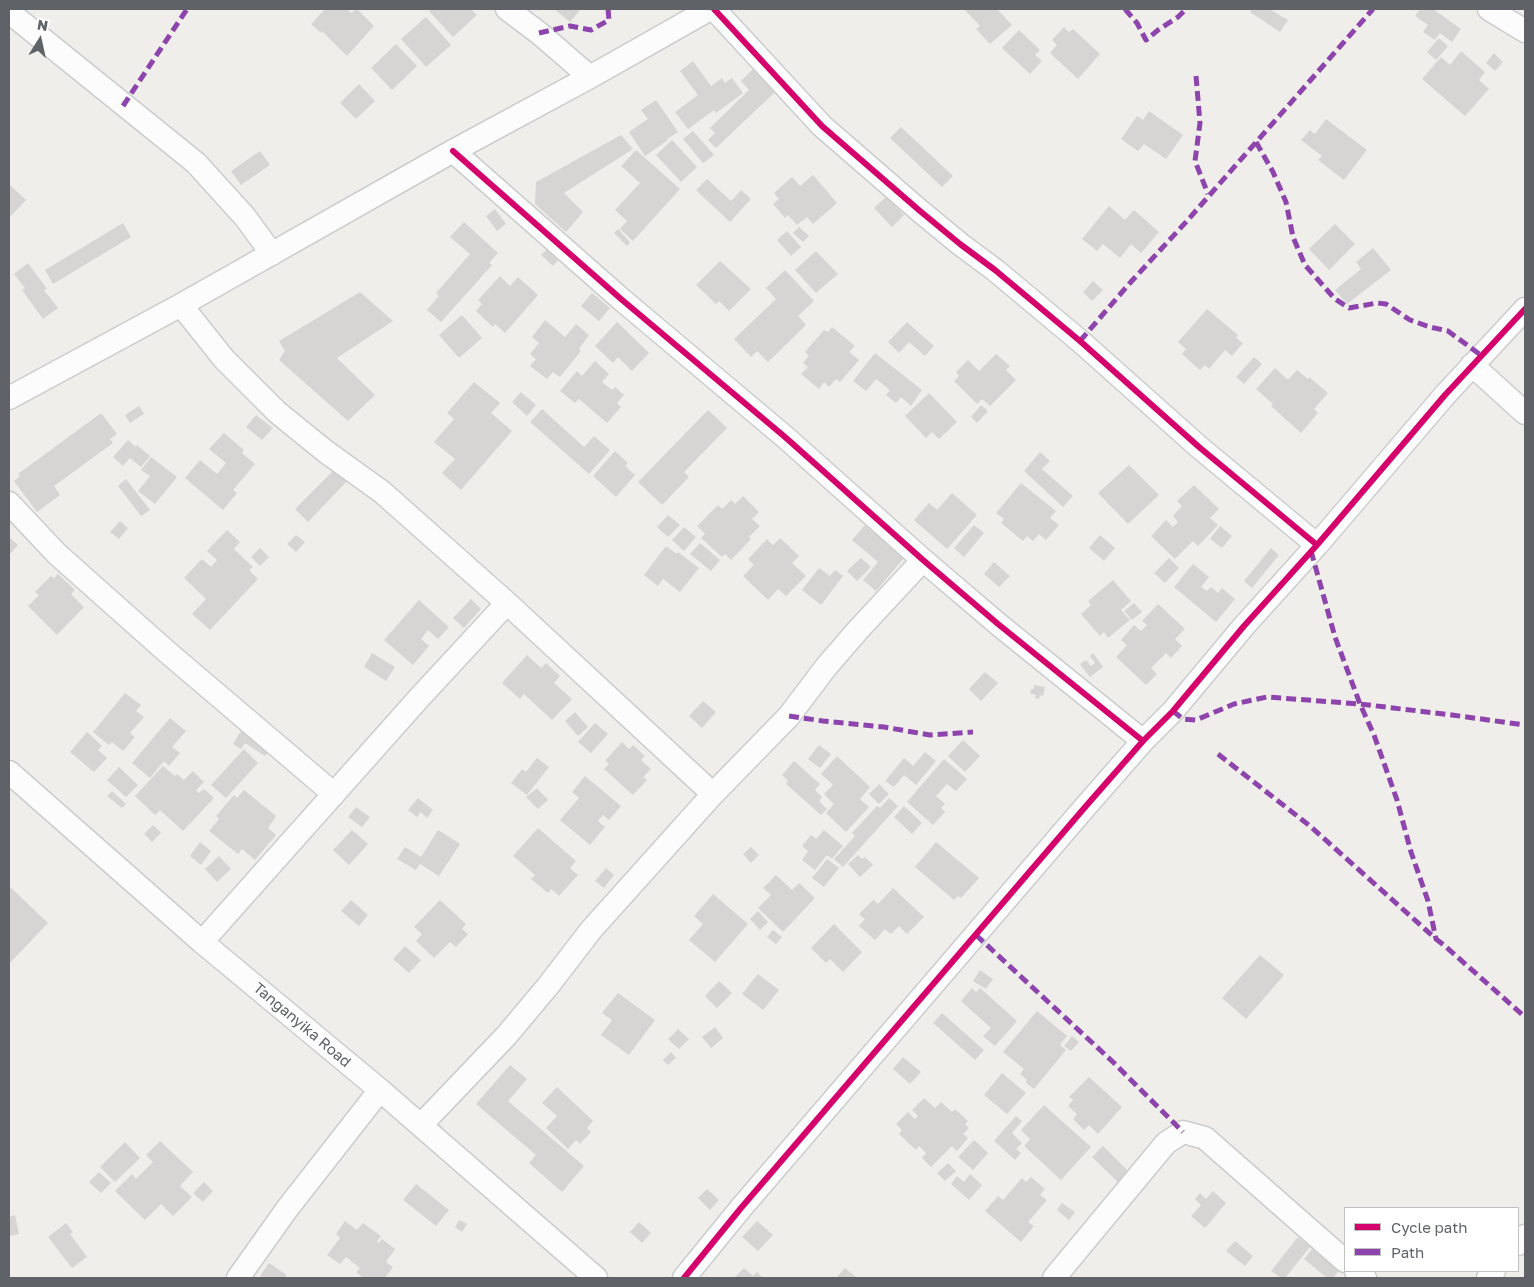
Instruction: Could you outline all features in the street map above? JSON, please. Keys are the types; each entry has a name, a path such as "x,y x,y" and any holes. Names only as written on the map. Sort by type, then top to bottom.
{"street":[{"path":"507,9 539,33 590,77"},
{"path":"9,398 182,305 712,9 822,126 926,216 995,270 1080,341 1192,440 1317,545"},
{"path":"1489,9 1525,31"},
{"path":"9,12 196,163 245,217 272,254"},
{"path":"453,152 621,299 785,437 923,560 998,624 1143,741"},
{"path":"182,305 224,359 277,412 325,451 382,492 507,603 714,794"},
{"path":"684,1278 1143,741 1173,711 1244,626 1317,545 1472,365 1525,309"},
{"path":"1472,365 1525,413"},
{"path":"9,503 57,554 166,651 334,794"},
{"path":"420,1125 506,1036 591,930 714,794 790,716 839,652 923,560"},
{"path":"202,942 420,697 507,603"},
{"name":"Tanganyika Road","path":"12,781 380,1090 596,1278"},
{"path":"238,1278 288,1208 380,1090"},
{"path":"1054,1278 1166,1143 1183,1132 1205,1138 1344,1260"}],"building":[{"path":"325,9 347,9 351,13 357,9 374,26 347,56 322,31 321,33 311,24"},
{"path":"432,9 471,9 477,15 453,37 429,11"},
{"path":"554,9 579,9 580,10 570,22"},
{"path":"964,9 997,9 1012,25 990,44 976,29 980,26"},
{"path":"1252,9 1269,9 1288,20 1280,32 1250,12"},
{"path":"1420,9 1433,9 1461,29 1452,42 1440,33 1435,40 1423,32 1428,25 1415,16"},
{"path":"426,17 451,45 426,67 401,39"},
{"path":"1064,27 1069,32 1073,29 1100,54 1078,79 1050,53 1057,45 1052,40"},
{"path":"1019,30 1040,50 1035,55 1042,61 1030,74 1002,48"},
{"path":"1439,38 1448,46 1436,60 1427,52"},
{"path":"396,44 417,66 392,90 371,68"},
{"path":"1461,51 1485,72 1479,80 1489,89 1465,116 1422,79 1441,57 1450,65"},
{"path":"1494,53 1503,62 1495,71 1486,63"},
{"path":"693,61 711,86 722,78 725,83 732,78 743,93 716,113 714,110 688,129 675,112 698,95 680,71"},
{"path":"753,69 775,92 716,148 708,140 715,133 710,128 749,90 741,81"},
{"path":"359,84 375,101 356,119 340,103"},
{"path":"656,100 678,132 645,156 629,132 648,119 641,110"},
{"path":"1149,111 1183,135 1166,159 1144,144 1138,151 1121,139 1137,116 1143,120"},
{"path":"1326,119 1367,150 1344,180 1318,160 1322,156 1301,140 1310,130 1315,134"},
{"path":"901,127 953,176 942,187 890,138"},
{"path":"693,131 714,155 703,163 683,139"},
{"path":"621,135 633,149 564,193 583,212 566,232 535,204 536,182"},
{"path":"672,140 697,167 681,182 656,155"},
{"path":"636,150 680,189 633,241 620,229 627,221 615,210 640,183 621,166"},
{"path":"260,151 270,165 241,185 231,171"},
{"path":"813,175 837,203 813,224 807,217 797,225 788,215 785,218 773,204 779,199 774,193 792,177 800,186"},
{"path":"707,179 731,201 741,190 751,199 730,222 696,190"},
{"path":"9,184 26,200 9,218"},
{"path":"886,197 904,215 892,227 874,208"},
{"path":"1109,206 1125,220 1134,210 1159,232 1141,253 1131,244 1120,258 1103,244 1097,251 1082,239"},
{"path":"495,209 506,224 497,231 486,216"},
{"path":"464,222 498,253 489,263 492,265 441,322 427,310 439,296 436,293 470,254 450,237"},
{"path":"123,223 131,237 53,284 45,270"},
{"path":"1335,224 1355,244 1329,270 1309,249"},
{"path":"799,227 809,236 803,242 793,233"},
{"path":"618,229 630,242 627,246 614,233"},
{"path":"787,231 801,247 791,256 777,240"},
{"path":"548,248 560,258 553,266 541,255"},
{"path":"1373,248 1391,270 1347,304 1335,290 1361,269 1356,262"},
{"path":"816,251 838,274 816,293 795,270"},
{"path":"720,261 751,289 729,311 719,301 716,304 696,285"},
{"path":"28,263 47,289 44,290 58,308 43,319 22,290 25,288 14,274"},
{"path":"785,270 814,301 798,316 806,325 768,362 757,351 751,357 734,339 776,299 766,288"},
{"path":"500,276 510,286 518,277 538,295 505,333 495,324 493,327 476,311 482,304 478,300"},
{"path":"1093,281 1103,290 1092,301 1083,292"},
{"path":"360,292 393,321 337,358 375,395 348,421 279,360 285,351 279,341"},
{"path":"592,293 610,308 599,321 581,306"},
{"path":"1207,309 1238,335 1236,338 1243,343 1232,356 1225,350 1209,369 1205,365 1200,370 1182,354 1186,349 1178,342"},
{"path":"462,315 482,338 459,358 439,335"},
{"path":"545,320 565,337 576,324 589,335 579,349 581,351 560,377 553,372 547,379 530,366 536,359 530,354 539,343 532,337"},
{"path":"617,322 649,353 632,371 618,357 613,363 595,346"},
{"path":"907,322 934,346 925,356 909,342 899,353 888,342"},
{"path":"832,327 855,346 849,352 859,360 840,382 836,379 829,387 824,382 819,389 801,374 808,367 803,363 809,356 805,352 824,330 828,332"},
{"path":"875,353 922,390 911,406 901,397 896,403 886,395 890,390 876,379 866,391 853,381"},
{"path":"996,354 1010,366 1006,370 1016,380 990,406 982,399 977,404 954,381 959,376 956,372 968,360 979,371"},
{"path":"1254,357 1262,364 1244,384 1236,377"},
{"path":"595,361 609,374 602,382 612,390 615,387 624,395 617,403 621,407 607,423 579,399 575,403 560,391 577,371 582,376"},
{"path":"1275,368 1288,380 1297,370 1308,379 1309,377 1328,393 1314,409 1318,413 1301,433 1271,406 1273,404 1256,389"},
{"path":"474,382 500,403 491,413 512,431 461,490 442,473 455,459 434,442 454,419 447,413"},
{"path":"521,392 536,405 527,416 512,402"},
{"path":"929,393 957,422 939,439 932,432 926,438 905,416"},
{"path":"981,405 988,411 977,423 971,417"},
{"path":"139,406 144,414 130,423 125,415"},
{"path":"542,409 584,447 594,436 610,450 589,474 530,422"},
{"path":"708,410 727,428 684,472 689,477 662,505 638,482"},
{"path":"101,413 117,434 110,439 113,443 54,486 60,495 37,512 14,481 20,476 18,474"},
{"path":"256,415 273,428 262,440 246,427"},
{"path":"224,433 244,450 242,453 255,464 233,490 237,493 223,510 185,478 200,460 217,474 226,463 209,449"},
{"path":"128,440 150,456 141,467 130,458 123,466 113,457"},
{"path":"615,451 628,463 625,466 635,475 616,497 593,476"},
{"path":"1040,452 1050,461 1042,469 1073,496 1063,507 1024,471"},
{"path":"151,457 177,477 155,504 138,491 150,476 141,470"},
{"path":"1129,465 1159,495 1128,524 1098,493"},
{"path":"333,471 337,475 342,471 350,478 308,522 295,509"},
{"path":"126,479 150,510 141,516 118,486"},
{"path":"1021,483 1056,511 1050,518 1059,525 1046,540 1039,534 1033,541 1027,536 1023,541 1001,523 1004,519 996,513"},
{"path":"1194,485 1219,509 1210,518 1218,525 1198,546 1193,541 1175,559 1151,536 1166,520 1173,527 1178,522 1173,516 1182,506 1177,501"},
{"path":"952,493 977,515 947,549 914,520 929,503 937,510"},
{"path":"743,496 759,512 752,519 760,526 749,537 751,539 731,560 725,554 722,557 701,538 705,534 697,526 718,505 722,509 731,500 735,504"},
{"path":"668,515 680,525 668,537 657,527"},
{"path":"120,521 128,528 119,539 110,532"},
{"path":"865,525 904,558 876,591 863,580 878,562 852,540"},
{"path":"974,525 984,533 964,557 954,548"},
{"path":"1220,526 1232,536 1222,548 1210,539"},
{"path":"684,527 696,537 684,551 672,540"},
{"path":"227,530 240,542 234,549 253,567 249,570 258,579 210,630 192,614 206,599 184,578 202,559 211,567 217,560 207,551"},
{"path":"296,535 305,542 296,552 287,544"},
{"path":"1100,535 1115,548 1104,561 1089,548"},
{"path":"9,537 18,545 9,555"},
{"path":"780,538 799,556 792,563 806,576 786,596 778,589 768,600 743,576 754,565 748,559 767,539 773,545"},
{"path":"700,543 720,560 711,571 690,554"},
{"path":"666,546 677,554 678,552 699,568 680,592 663,579 658,586 644,575"},
{"path":"260,548 269,557 260,566 251,557"},
{"path":"1271,548 1279,555 1252,588 1244,581"},
{"path":"861,558 871,567 857,581 847,571"},
{"path":"1169,558 1179,568 1165,583 1154,573"},
{"path":"994,562 1010,576 999,587 984,574"},
{"path":"1193,564 1209,577 1201,587 1207,591 1211,587 1218,593 1222,588 1235,599 1216,622 1174,587"},
{"path":"819,568 830,576 835,570 843,576 821,605 802,590"},
{"path":"58,574 75,590 71,594 84,607 57,635 28,606 39,595 35,592 51,576 54,578"},
{"path":"1113,580 1131,601 1121,610 1130,620 1108,638 1104,632 1100,636 1081,614 1091,605 1088,601"},
{"path":"471,599 481,609 464,628 453,618"},
{"path":"419,600 449,627 438,639 428,630 421,639 429,646 413,665 384,640"},
{"path":"1134,603 1142,612 1132,620 1124,611"},
{"path":"1158,604 1185,629 1175,639 1182,646 1171,658 1166,653 1151,668 1157,674 1146,685 1116,657 1127,645 1121,640 1134,625 1141,631 1147,625 1142,621"},
{"path":"372,653 395,667 386,681 364,667"},
{"path":"1093,653 1103,667 1090,677 1080,664 1086,660 1091,666 1095,663 1090,656"},
{"path":"527,655 541,668 546,663 560,676 554,683 572,699 552,720 524,694 520,699 502,683"},
{"path":"985,672 998,683 981,701 969,689"},
{"path":"1034,685 1045,687 1043,696 1040,695 1039,699 1035,698 1036,695 1030,693 1031,689 1034,689"},
{"path":"125,693 141,705 136,711 144,717 130,733 135,737 123,751 112,742 109,745 93,732"},
{"path":"703,701 716,712 702,728 689,716"},
{"path":"575,712 588,727 578,736 565,721"},
{"path":"170,718 186,731 172,747 180,753 169,766 164,761 150,778 132,763"},
{"path":"595,723 608,734 591,753 578,742"},
{"path":"242,729 271,748 265,756 245,743 241,749 233,744"},
{"path":"87,732 102,746 98,750 107,758 94,772 70,752"},
{"path":"963,740 980,756 965,772 948,756"},
{"path":"622,742 629,749 633,745 645,756 641,760 651,769 643,777 647,780 633,795 604,769 609,764 605,761"},
{"path":"819,745 831,754 820,768 808,759"},
{"path":"244,749 258,763 226,798 211,785"},
{"path":"925,752 936,761 916,785 904,775 894,787 885,781 904,758 913,766"},
{"path":"837,756 870,787 860,799 869,807 846,832 826,813 834,804 824,794 833,785 821,774"},
{"path":"537,758 549,767 527,795 511,783 522,769 526,772"},
{"path":"944,759 967,779 956,791 947,784 936,796 945,804 941,808 945,812 933,825 907,802"},
{"path":"794,761 820,784 815,790 822,797 819,801 827,809 821,815 786,784 788,781 782,775"},
{"path":"163,766 175,776 177,774 184,780 193,771 204,782 196,790 199,793 204,789 214,798 183,831 160,810 155,815 135,796"},
{"path":"119,767 138,785 126,797 107,780"},
{"path":"585,776 621,806 609,820 603,815 598,821 605,827 590,845 560,820 579,798 572,792"},
{"path":"879,784 889,794 879,804 869,794"},
{"path":"537,788 548,800 538,809 526,797"},
{"path":"244,790 276,816 268,828 276,835 255,860 242,849 238,854 209,831 219,819 216,816 234,795 237,798"},
{"path":"112,791 126,804 122,808 107,796"},
{"path":"418,798 433,810 427,818 421,812 417,817 408,810"},
{"path":"889,798 898,806 843,867 834,859 855,836 852,833 877,806 880,808"},
{"path":"904,806 922,823 912,834 894,817"},
{"path":"356,807 370,817 362,827 348,817"},
{"path":"153,825 161,833 152,842 144,834"},
{"path":"538,828 576,861 570,868 578,875 559,896 551,889 548,893 531,879 535,875 513,856"},
{"path":"352,830 368,844 349,865 333,850"},
{"path":"438,830 460,844 439,876 420,864 416,870 397,859 405,847 421,857"},
{"path":"824,830 843,846 832,859 827,855 815,870 802,860 808,851 802,846 811,835 816,839"},
{"path":"200,842 211,851 201,865 190,856"},
{"path":"936,842 979,878 961,898 958,896 954,900 915,867"},
{"path":"751,847 759,855 751,863 743,854"},
{"path":"858,855 862,859 865,857 873,865 860,877 848,864"},
{"path":"219,856 231,869 217,882 205,869"},
{"path":"827,859 839,868 824,887 812,878"},
{"path":"606,868 614,875 604,888 595,881"},
{"path":"776,875 792,890 799,883 815,898 783,932 758,908 771,895 763,888"},
{"path":"9,886 48,923 9,964"},
{"path":"893,888 924,917 907,934 899,926 891,934 885,929 875,940 859,926 865,919 859,914 873,900 878,904"},
{"path":"713,894 748,924 715,962 689,940 703,924 694,916"},
{"path":"351,900 368,915 359,926 341,911"},
{"path":"440,900 466,924 462,929 468,934 456,947 450,942 434,958 416,941 422,934 414,927"},
{"path":"758,911 768,922 760,930 750,919"},
{"path":"834,924 862,952 843,972 830,959 826,963 811,948"},
{"path":"773,930 782,937 776,944 767,937"},
{"path":"405,946 421,960 409,973 393,959"},
{"path":"1260,955 1284,975 1246,1019 1222,998"},
{"path":"980,970 993,979 986,989 973,981"},
{"path":"758,974 779,990 763,1010 742,994"},
{"path":"719,981 732,993 717,1008 705,996"},
{"path":"972,988 976,992 980,988 1017,1021 995,1046 983,1036 991,1028 961,1001"},
{"path":"618,993 655,1020 629,1055 601,1035 612,1020 602,1013"},
{"path":"1037,1011 1067,1036 1060,1045 1066,1050 1034,1089 1025,1082 1027,1080 1020,1074 1024,1069 1003,1052"},
{"path":"942,1013 984,1050 975,1060 933,1023"},
{"path":"715,1027 723,1038 711,1048 702,1037"},
{"path":"678,1029 689,1039 679,1049 668,1039"},
{"path":"1072,1036 1079,1042 1071,1051 1064,1046"},
{"path":"671,1052 676,1058 668,1065 663,1060"},
{"path":"903,1057 921,1072 910,1084 893,1069"},
{"path":"510,1065 527,1079 508,1101 584,1166 562,1192 529,1163 536,1155 476,1104"},
{"path":"1002,1073 1026,1093 1007,1114 984,1095"},
{"path":"1089,1077 1122,1107 1098,1134 1089,1125 1084,1130 1073,1119 1077,1114 1068,1106 1073,1100 1069,1097"},
{"path":"557,1087 593,1121 587,1128 591,1132 580,1144 576,1140 568,1149 546,1128 557,1116 542,1103"},
{"path":"924,1098 935,1108 941,1102 952,1112 955,1109 968,1121 965,1124 969,1128 963,1134 968,1138 957,1151 952,1146 931,1167 922,1158 926,1153 919,1146 916,1150 899,1134 902,1130 896,1124 908,1112 915,1119 918,1116 912,1110"},
{"path":"1044,1105 1091,1147 1061,1180 1024,1146 1030,1139 1021,1130"},
{"path":"1016,1116 1022,1121 1012,1133 1022,1143 1016,1149 1021,1153 1015,1160 994,1141"},
{"path":"974,1140 988,1153 973,1170 958,1157"},
{"path":"160,1141 193,1172 180,1186 192,1197 173,1216 161,1204 145,1220 115,1191 132,1174 136,1179 153,1162 146,1155"},
{"path":"125,1142 140,1158 115,1182 100,1167"},
{"path":"1103,1146 1130,1173 1120,1184 1092,1157"},
{"path":"948,1163 956,1171 945,1181 937,1173"},
{"path":"99,1172 111,1183 101,1193 89,1182"},
{"path":"970,1174 982,1185 969,1200 951,1184 957,1176 964,1182"},
{"path":"1031,1177 1045,1189 1040,1195 1047,1200 1028,1222 1034,1226 1021,1242 985,1211 998,1196 1003,1200 1022,1178 1026,1182"},
{"path":"204,1182 213,1191 203,1202 193,1193"},
{"path":"416,1184 449,1210 436,1226 403,1200"},
{"path":"707,1189 719,1200 710,1210 698,1198"},
{"path":"1213,1191 1226,1203 1205,1228 1191,1216 1201,1205 1195,1199 1200,1193 1206,1199"},
{"path":"1062,1203 1075,1212 1069,1220 1057,1210"},
{"path":"15,1215 19,1234 9,1236 9,1217"},
{"path":"459,1220 467,1224 462,1232 455,1227"},
{"path":"345,1221 357,1230 363,1223 381,1236 377,1241 379,1243 382,1239 395,1249 386,1262 393,1267 385,1278 363,1278 356,1272 360,1268 346,1257 340,1264 327,1255 340,1238 336,1234"},
{"path":"757,1221 773,1235 758,1251 742,1237"},
{"path":"639,1222 651,1233 642,1243 630,1232"},
{"path":"66,1223 73,1232 70,1234 87,1257 72,1268 48,1237"},
{"path":"1298,1237 1310,1247 1285,1278 1281,1278 1271,1271"},
{"path":"1235,1241 1253,1256 1245,1266 1226,1251"},
{"path":"1312,1249 1339,1271 1333,1278 1327,1278 1304,1259"},
{"path":"269,1263 287,1275 284,1278 263,1278 260,1276"},
{"path":"744,1268 753,1276 757,1272 763,1278 734,1278"},
{"path":"845,1268 857,1278 836,1278"}],"marked path":[{"path":"123,106 187,9"},
{"path":"539,33 570,26 591,30 609,20 608,9"},
{"path":"1125,9 1137,23 1146,40 1186,9"},
{"path":"1080,341 1373,9"},
{"path":"1196,76 1200,123 1195,161 1208,194"},
{"path":"1256,142 1273,172 1286,202 1293,237 1305,265 1335,299 1349,308 1377,303 1386,304 1410,320 1448,331 1482,356"},
{"path":"1311,551 1335,637 1360,704 1374,735 1397,800 1411,852 1428,901 1436,939"},
{"path":"1173,711 1183,719 1196,720 1234,704 1267,697 1360,704 1525,725"},
{"path":"789,716 884,727 930,735 973,732"},
{"path":"1218,754 1310,826 1525,1017"},
{"path":"976,935 1113,1062 1183,1132"}],"cycle path":[{"path":"714,9 822,126 920,211 995,270 1080,341 1199,447 1317,545"},
{"path":"453,151 621,299 785,437 923,560 998,624 1143,741"},
{"path":"684,1278 741,1208 1086,806 1143,741 1173,711 1244,626 1317,545 1445,395 1525,309"}]}
